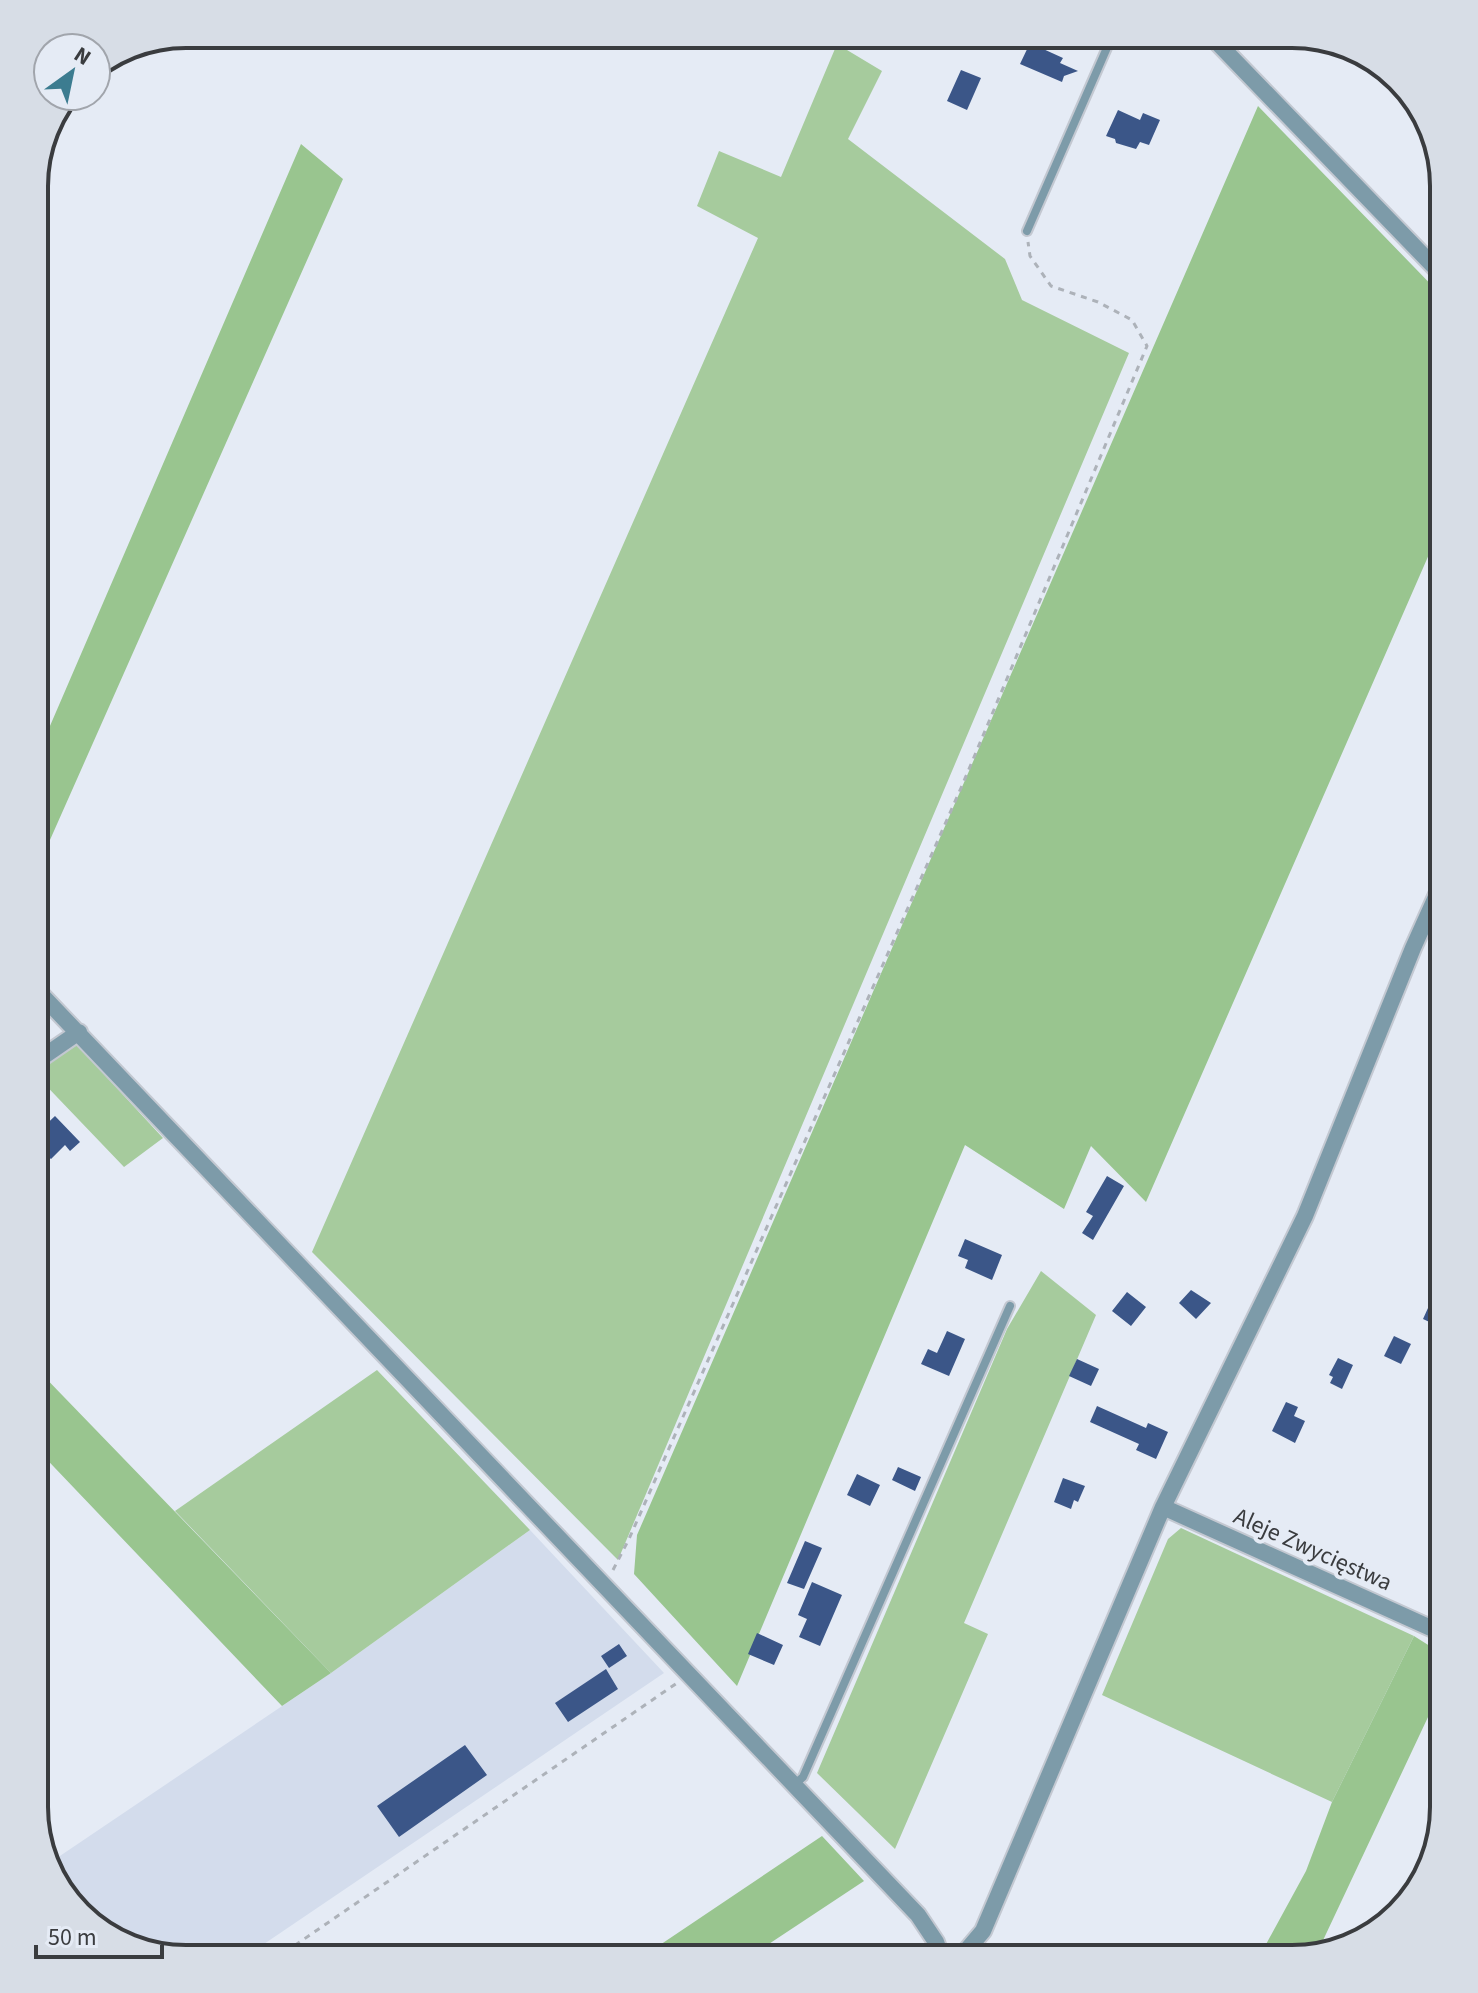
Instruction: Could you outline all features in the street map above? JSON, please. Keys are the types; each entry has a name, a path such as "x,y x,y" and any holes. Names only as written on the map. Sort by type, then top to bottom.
{"street":[{"path":"1223,48 1430,263"},
{"path":"971,1945 983,1931 1163,1507 1305,1216 1430,910"},
{"path":"48,1001 327,1297 795,1784 918,1915 937,1945"},
{"path":"48,1053 79,1032"},
{"name":"Aleje Zwycięstwa","path":"1163,1507 1430,1628"}],"lane":[{"path":"1027,231 1107,48"},
{"path":"795,1784 803,1777 1010,1306"}],"path":[{"path":"602,1581 612,1572 629,1539 955,803 1147,346 1132,320 1098,302 1051,286 1030,256 1027,231"},
{"path":"295,1945 690,1674"}],"shaded area":[{"path":"530,1530 664,1673 263,1945 168,1944 133,1934 92,1909 71,1884 58,1857 331,1673"}],"green space":[{"path":"835,48 844,48 882,71 848,139 1005,259 1022,300 1129,353 618,1560 312,1252 758,238 697,206 719,151 781,177"},
{"path":"1258,106 1430,284 1430,552 1146,1202 1091,1146 1064,1209 965,1145 737,1686 634,1574 637,1535"},
{"path":"301,144 343,179 48,844 48,731"},
{"path":"77,1045 163,1138 124,1167 48,1088 48,1064"},
{"path":"1041,1271 1096,1315 964,1623 988,1634 895,1849 817,1773 1007,1329"},
{"path":"377,1370 530,1530 331,1673 175,1511"},
{"path":"48,1380 331,1673 282,1706 48,1461"},
{"path":"1181,1528 1414,1636 1332,1802 1102,1695 1168,1539"},
{"path":"1414,1636 1430,1646 1430,1713 1323,1941 1266,1945 1306,1871 1332,1802"},
{"path":"822,1836 864,1881 767,1945 660,1945"}],"building":[{"path":"1028,48 1041,48 1063,58 1060,63 1078,71 1064,76 1062,82 1020,64"},
{"path":"961,70 981,78 967,110 947,101"},
{"path":"1118,110 1140,120 1143,113 1160,120 1149,145 1140,142 1136,149 1116,143 1115,139 1106,136"},
{"path":"55,1116 80,1142 70,1151 65,1145 51,1159 48,1157 48,1123"},
{"path":"1107,1176 1124,1186 1093,1240 1082,1233 1093,1216 1086,1212"},
{"path":"965,1239 1002,1255 992,1280 965,1268 968,1260 958,1256"},
{"path":"1191,1290 1211,1303 1196,1319 1179,1303"},
{"path":"1127,1292 1146,1307 1131,1326 1112,1311"},
{"path":"1430,1304 1430,1322 1423,1319"},
{"path":"947,1331 965,1339 949,1376 921,1364 928,1349 937,1353"},
{"path":"1394,1336 1411,1344 1401,1364 1384,1356"},
{"path":"1338,1358 1353,1365 1342,1389 1330,1383 1333,1377 1329,1375"},
{"path":"1077,1359 1099,1369 1091,1386 1069,1376"},
{"path":"1286,1402 1298,1407 1294,1416 1305,1421 1295,1443 1272,1431"},
{"path":"1097,1406 1146,1428 1148,1423 1168,1432 1156,1459 1136,1450 1139,1444 1090,1422"},
{"path":"898,1467 921,1477 915,1491 892,1480"},
{"path":"857,1474 880,1485 870,1506 847,1495"},
{"path":"1063,1478 1085,1486 1071,1509 1054,1502"},
{"path":"805,1541 822,1548 804,1589 787,1583"},
{"path":"812,1582 842,1595 820,1646 799,1637 807,1619 798,1615"},
{"path":"757,1633 783,1645 774,1665 748,1654"},
{"path":"619,1644 627,1656 609,1668 601,1656"},
{"path":"606,1669 618,1689 568,1722 555,1703"},
{"path":"465,1745 487,1775 399,1837 377,1806"}]}
